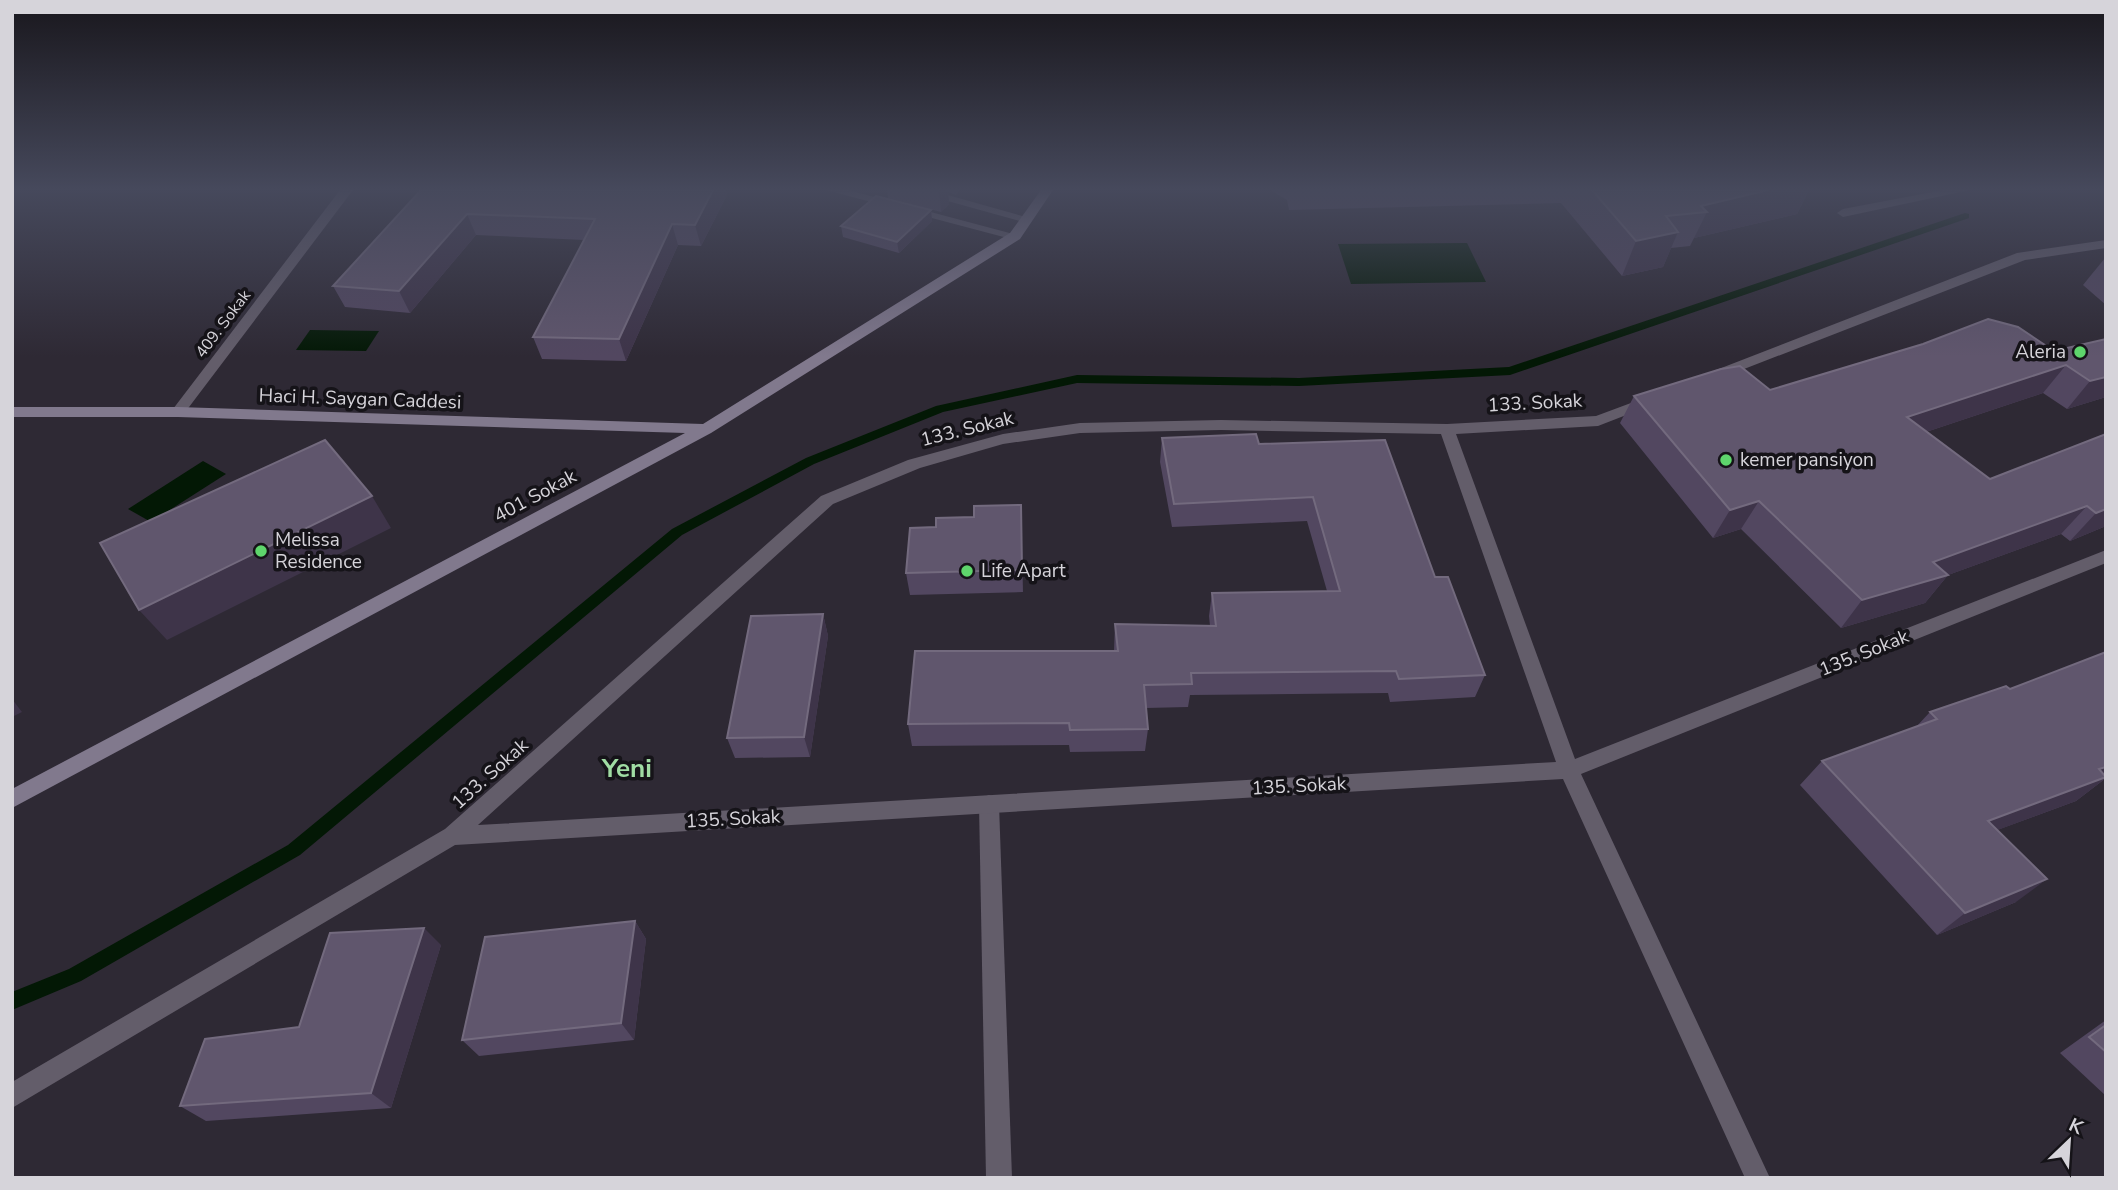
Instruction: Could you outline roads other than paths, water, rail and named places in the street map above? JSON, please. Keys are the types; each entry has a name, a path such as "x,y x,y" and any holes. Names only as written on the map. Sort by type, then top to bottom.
{"street":[{"name":"409. Sokak","path":"178,412 305,246"},
{"name":"401 Sokak","path":"12,799 706,429 1000,246"},
{"path":"1700,381 2022,256 2095,246"},
{"name":"133. Sokak","path":"12,1096 452,836 827,500 914,464 1003,439 1080,428 1221,425 1447,429 1598,421 1662,396"},
{"name":"Haci H. Saygan Caddesi","path":"12,412 178,412 706,429"},
{"path":"1447,429 1569,770 1758,1178"},
{"name":"135. Sokak","path":"452,836 1569,770 2106,556"},
{"path":"989,804 999,1178"}],"waterway":[{"path":"12,1001 75,975 294,850 677,532 810,461 940,409 1077,379 1299,382 1510,371 1878,246"}],"place":[{"name":"Aleria","path":"2080,352"},
{"name":"kemer pansiyon","path":"1726,460"},
{"name":"Melissa Residence","path":"261,551"},
{"name":"Life Apart","path":"967,571"}],"district":[{"name":"Yeni","path":"627,768"}]}
